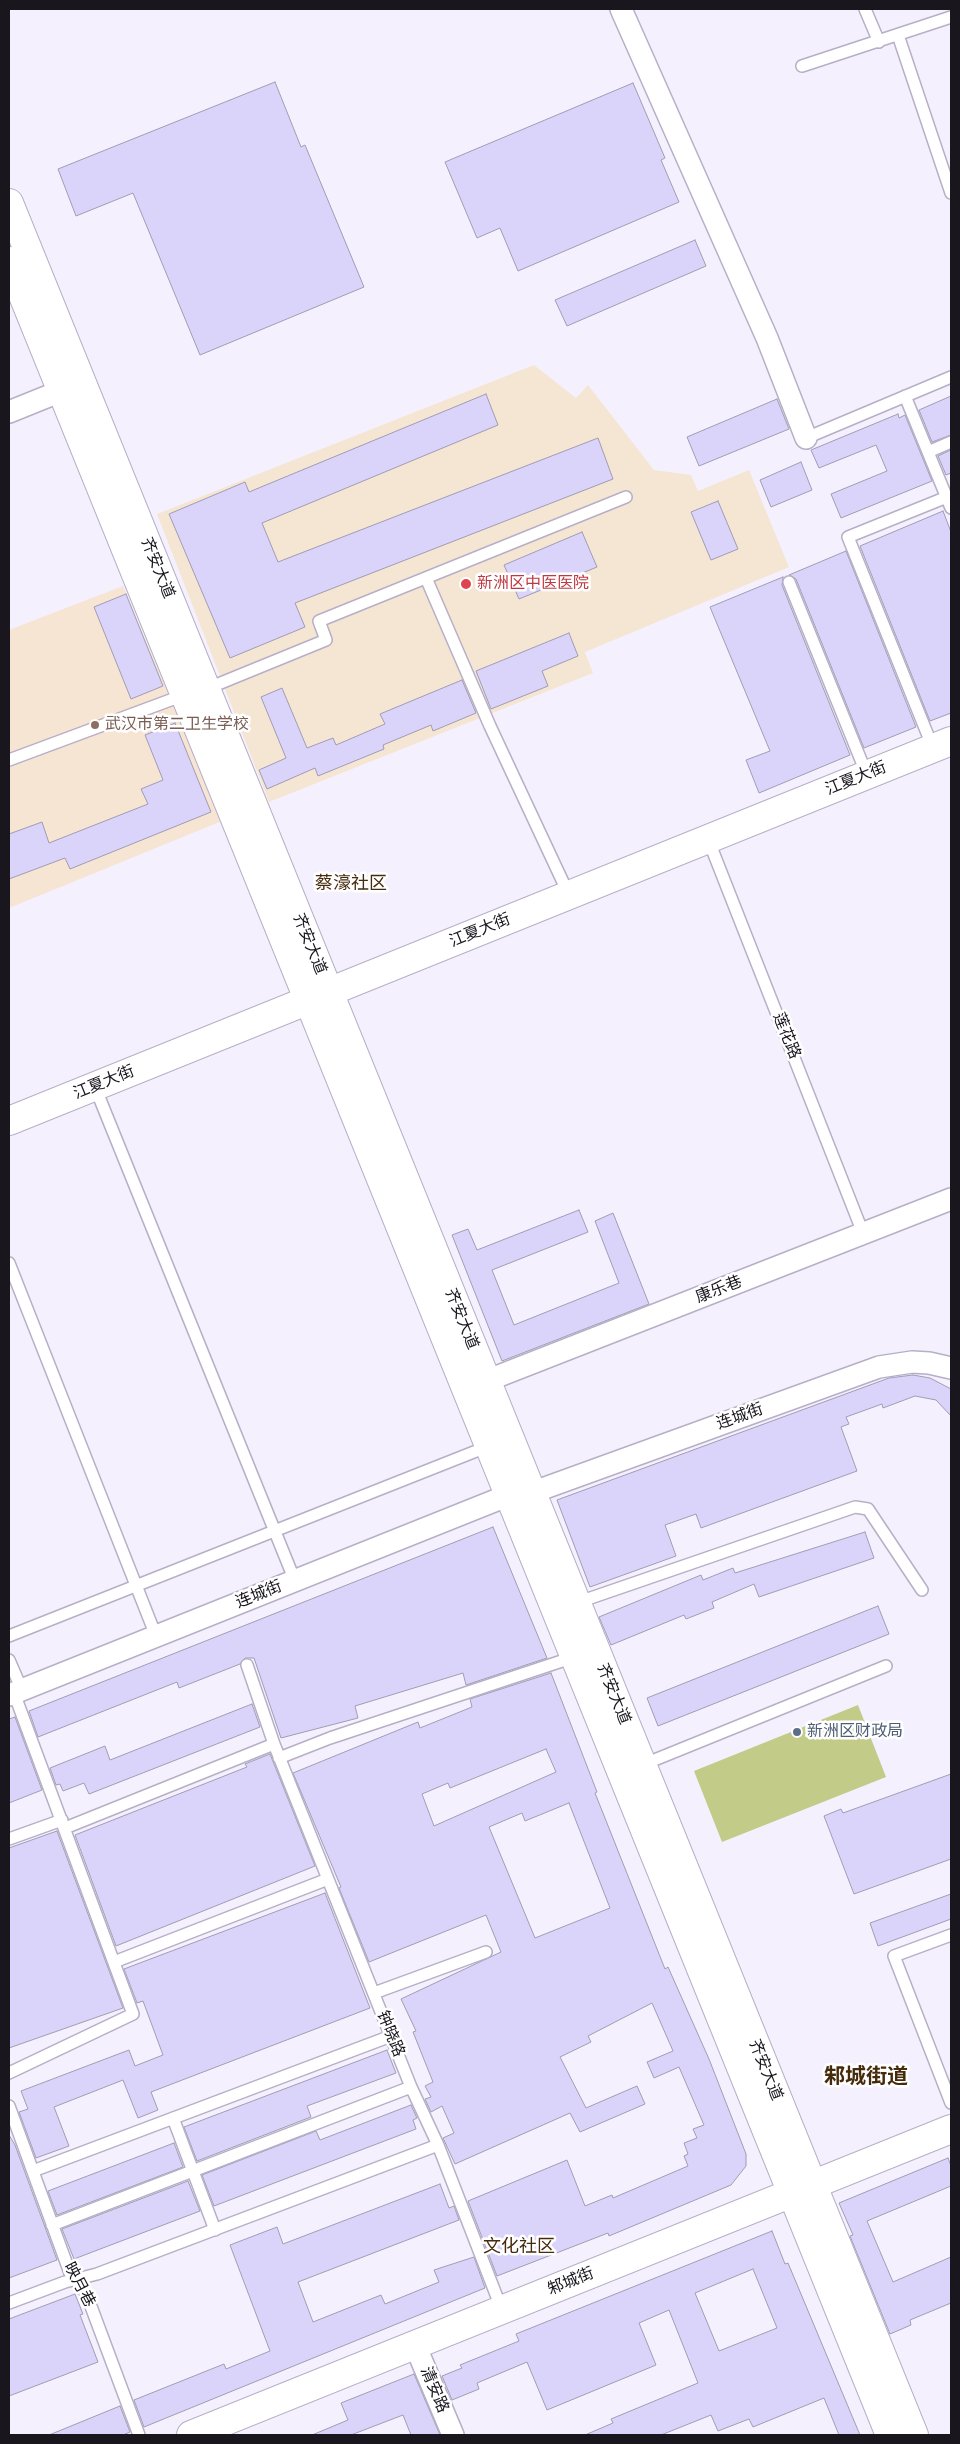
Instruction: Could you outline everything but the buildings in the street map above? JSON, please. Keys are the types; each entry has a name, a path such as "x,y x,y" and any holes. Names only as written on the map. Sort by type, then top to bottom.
{"main road":[{"name":"齐安大道","path":"9,203 195,692 318,996 489,1446 520,1494 576,1603 642,1765 802,2189 890,2435"},
{"name":"齐安大道","path":"9,262 61,391 195,692"},
{"name":"江夏大街","path":"9,1121 942,745"},
{"name":"齐安大道","path":"318,996 486,1381 520,1494 574,1657 802,2189 914,2435"},
{"name":"邾城街","path":"190,2435 951,2129"}],"street":[{"path":"621,9 767,338 806,438"},
{"path":"9,412 61,391"},
{"name":"康乐巷","path":"486,1381 951,1199"},
{"name":"连城街","path":"15,1693 294,1581 520,1494 879,1367 912,1362 929,1363 951,1368"},
{"name":"清安路","path":"415,2345 453,2435"}],"lane":[{"path":"865,9 878,42"},
{"path":"802,66 951,17"},
{"path":"898,35 951,193"},
{"path":"806,438 951,377"},
{"path":"905,396 949,501 848,537 942,745"},
{"path":"928,452 951,442"},
{"path":"9,760 195,692 326,640 319,621 626,497"},
{"path":"426,578 490,726 569,895"},
{"path":"789,582 866,775"},
{"name":"莲花路","path":"708,839 864,1233"},
{"path":"94,1087 294,1581"},
{"path":"9,1263 156,1636"},
{"path":"9,1636 489,1446"},
{"path":"576,1603 855,1507 868,1509 922,1590"},
{"path":"279,1758 330,1738 574,1657"},
{"path":"9,1660 15,1693 133,2014 9,2073"},
{"name":"钟晓路","path":"247,1665 279,1758 411,2087 438,2145 502,2310"},
{"path":"642,1765 886,1666"},
{"path":"9,1839 63,1824 274,1744"},
{"path":"114,1962 328,1879"},
{"path":"951,1935 894,1956 951,2102"},
{"path":"374,1994 486,1952"},
{"path":"32,2171 391,2036"},
{"path":"52,2225 411,2087"},
{"name":"映月巷","path":"9,2106 70,2273 86,2293 139,2435"},
{"path":"173,2118 215,2230"},
{"path":"9,2303 75,2279 97,2274 438,2145"}],"shaded area":[{"name":"新洲区中医医院","path":"534,365 576,398 588,385 654,470 691,475 698,491 749,470 789,567 585,652 593,673 269,802 157,514"},
{"name":"武汉市第二卫生学校","path":"123,586 222,821 9,908 9,630"}],"green space":[{"path":"858,1705 886,1777 722,1842 694,1771"}],"place":[{"name":"新洲区中医医院","path":"466,584"},
{"name":"武汉市第二卫生学校","path":"95,725"},
{"name":"新洲区财政局","path":"797,1732"}],"district":[{"name":"蔡濠社区","path":"351,884"},
{"name":"邾城街道","path":"866,2078"},
{"name":"文化社区","path":"519,2247"}]}
